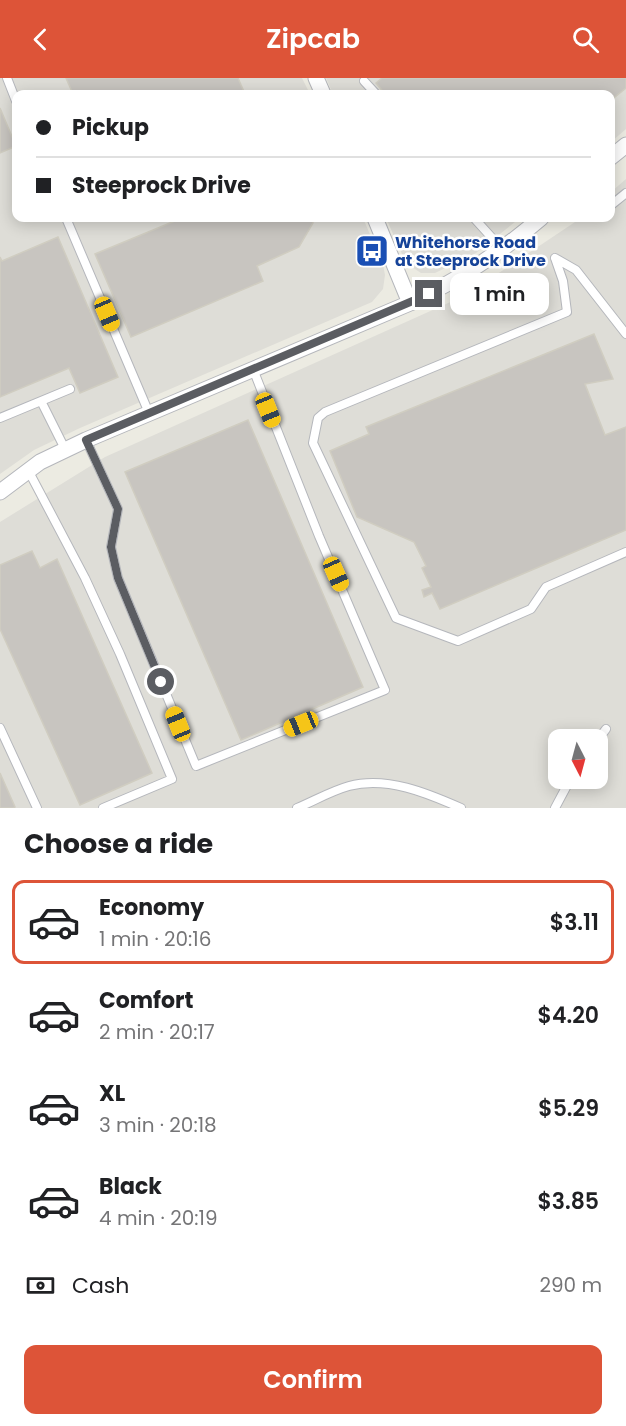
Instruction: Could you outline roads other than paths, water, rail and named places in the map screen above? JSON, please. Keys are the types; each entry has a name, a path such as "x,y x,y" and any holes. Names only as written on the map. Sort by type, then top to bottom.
{"street":[{"path":"377,222 410,303"},
{"path":"0,492 28,471 65,449 410,303 466,275 503,250 536,222"}],"lane":[{"path":"364,81 372,90"},
{"path":"68,222 149,413"},
{"path":"478,222 503,250"},
{"path":"626,334 576,270 555,258 563,281 567,312 325,412 318,418 313,443 396,618 458,640 531,609 546,587 626,552"},
{"path":"86,440 118,509 111,547 118,578 196,766 385,690 319,536 253,369"},
{"path":"0,418 70,389"},
{"path":"41,401 65,449"},
{"path":"28,471 115,643 172,779 104,808"},
{"path":"0,728 37,808"},
{"path":"297,808 350,786 390,784 425,792 461,808"},
{"path":"555,808 565,789"}],"place":[{"name":"Whitehorse Road at Steeprock Drive","path":"372,251"}]}
